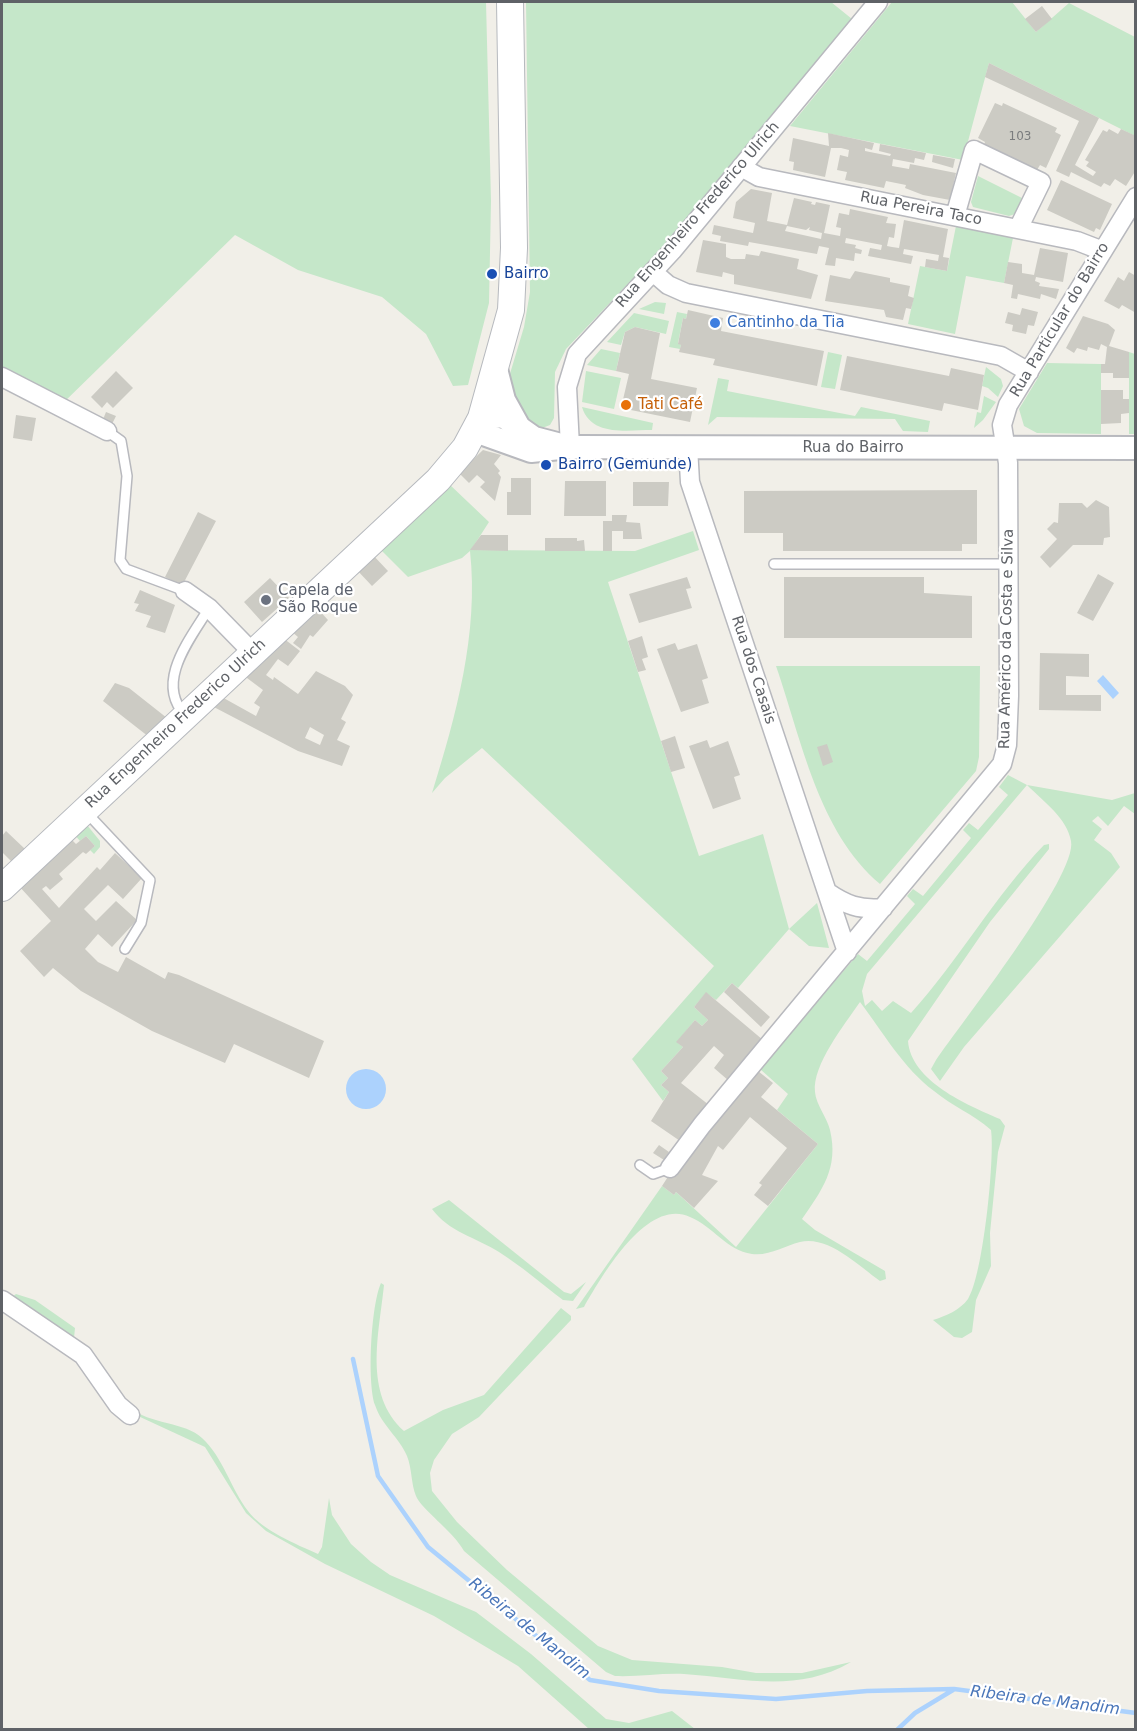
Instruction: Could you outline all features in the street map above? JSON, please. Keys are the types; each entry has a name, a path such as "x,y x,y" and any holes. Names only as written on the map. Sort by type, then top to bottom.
{"main road":[{"name":"Rua Engenheiro Frederico Ulrich","path":"2,888 438,480 465,448 478,424 496,369 506,332 514,287 510,2"}],"street":[{"name":"Rua Engenheiro Frederico Ulrich","path":"570,447 567,393 572,364 586,343 652,272 878,2"},
{"path":"956,216 974,150 1041,182 1018,229"},
{"name":"Rua Pereira Taco","path":"741,167 759,177 1085,243 1102,250"},
{"name":"Rua Particular do Bairro","path":"1006,449 1002,424 1004,415 1136,197"},
{"path":"652,272 668,285 686,293 1001,356 1029,372"},
{"path":"496,369 504,400 520,428"},
{"path":"2,377 107,431"},
{"name":"Rua do Bairro","path":"478,424 503,416 534,438 570,447"},
{"name":"Rua do Bairro","path":"478,424 522,450 531,451 570,447 1136,448"},
{"name":"Rua dos Casais","path":"688,447 690,482 847,952"},
{"name":"Rua Américo da Costa e Silva","path":"847,952 995,776 1006,756 1008,564 1006,449"},
{"path":"186,591 209,608 252,652"},
{"path":"827,892 847,905 864,910 883,908"},
{"path":"670,1168 702,1125 847,952"},
{"path":"2,1300 83,1355 118,1405 130,1415"}],"lane":[{"path":"107,431 121,441 127,476 120,560 126,569 186,591"},
{"path":"774,564 1008,564"},
{"path":"185,715 173,698 172,684 176,666 209,608"},
{"path":"84,810 150,880 141,923 125,949"},
{"path":"640,1165 653,1174 670,1168"}],"green space":[{"path":"2,2 486,2 491,201 489,303 468,385 453,386 426,334 382,297 298,270 235,235 59,407 2,377"},
{"path":"526,2 831,2 852,19 663,247 566,349 555,372 554,418 550,425 542,428 529,424 514,404 509,377 524,327 530,292"},
{"path":"892,2 1012,2 1036,32 1069,3 1135,37 1135,136 989,63 963,160 790,126"},
{"path":"978,176 1022,198 1015,214 1009,216 973,207 971,202"},
{"path":"956,226 1013,238 1004,283 966,276 955,334 908,324 920,266 947,271"},
{"path":"655,302 666,303 664,314 639,309"},
{"path":"677,312 687,314 686,319 683,318 678,343 681,345 680,349 669,347"},
{"path":"634,313 669,321 666,334 635,327 625,332 621,345 607,342"},
{"path":"601,349 620,353 616,371 587,365"},
{"path":"828,352 842,355 835,389 821,387"},
{"path":"1129,352 1135,354 1136,434 1129,434"},
{"path":"1047,363 1101,364 1101,434 1037,433 1024,426 1019,409"},
{"path":"986,367 1001,379 1003,386 998,397 982,386"},
{"path":"586,371 621,378 614,409 582,402"},
{"path":"718,378 729,380 727,391 855,416 861,407 930,421 928,432 903,431 895,419 717,417 708,425"},
{"path":"984,396 996,402 974,428 977,412 981,413"},
{"path":"582,407 653,423 652,430 611,430 593,423"},
{"path":"448,483 489,522 471,550 635,551 693,531 699,550 608,582 699,856 763,834 789,929 738,988 732,983 716,1000 706,993 694,1007 708,1020 702,1026 695,1020 677,1042 683,1047 661,1071 668,1078 661,1085 669,1092 663,1101 632,1059 714,966 482,748 445,778 432,793 457,704 468,643 472,582 470,551 462,558 408,577 379,548"},
{"path":"776,666 980,666 979,757 976,771 880,884 841,838 827,812 814,783"},
{"path":"1008,775 1027,785 867,974 862,991 865,1006 872,1000 882,1011 893,1001 911,1013 1026,865 1044,845 1049,844 1049,849 990,922 908,1041 911,1055 930,1080 957,1099 1000,1119 1005,1126 998,1152 990,1233 991,1266 976,1300 972,1332 962,1338 954,1337 933,1320 961,1306 968,1299 973,1286 987,1216 991,1130 923,1082 903,1061 860,1002 824,1057 815,1081 816,1097 830,1130 832,1156 827,1178 802,1219 815,1230 885,1271 886,1279 880,1281 843,1253 811,1241 759,1254 743,1252 698,1221 674,1214 658,1218 642,1229 614,1260 584,1307 576,1309 662,1186 674,1195 676,1192 736,1247 818,1144 777,1110 788,1094 760,1069 858,954 867,961 915,904 907,896 913,889 923,896 971,838 963,830 969,823 978,830 1008,795 999,787"},
{"path":"1027,785 1112,800 1135,793 1135,814 1124,806 1108,826 1098,816 1092,821 1102,829 1094,840 1111,853 1120,867 964,1047 940,1081 931,1069 936,1060 1038,916 1068,859 1071,841 1065,825"},
{"path":"87,825 100,841 100,847 94,854 90,850 95,846 86,836 80,841 73,833"},
{"path":"817,903 829,948 809,946 789,929"},
{"path":"449,1200 564,1292 571,1294 586,1282 573,1301 563,1300 499,1252 446,1223 432,1209"},
{"path":"381,1283 384,1285 377,1343 378,1381 391,1416 404,1431 443,1410 484,1395 561,1308 571,1316 571,1320 479,1417 452,1434 434,1460 430,1473 432,1491 457,1522 507,1570 598,1646 632,1660 722,1667 756,1673 802,1673 851,1662 810,1678 769,1682 684,1674 615,1676 606,1672 464,1551 416,1496 407,1456 378,1412 373,1394 371,1362 373,1325"},
{"path":"16,1294 35,1300 75,1328 74,1338 92,1355 131,1408 147,1417 187,1429 202,1438 216,1454 248,1511 271,1531 318,1554 322,1547 329,1498 332,1515 351,1544 371,1562 390,1575 476,1612 531,1654 606,1719 629,1723 672,1711 695,1729 589,1729 518,1666 434,1616 325,1564 266,1531 246,1513 205,1447 138,1416 12,1297"}],"water":[{"path":"1103,675 1119,693 1113,699 1097,681"},
{"path":"366,1069 380,1075 386,1089 380,1103 366,1109 352,1103 346,1089 352,1075"}],"building":[{"path":"1042,6 1052,19 1036,32 1025,19"},
{"path":"989,63 1099,118 1075,165 1093,176 1096,172 1086,166 1089,162 1085,160 1103,130 1107,132 1109,129 1118,134 1121,129 1136,136 1136,170 1126,186 1115,179 1110,186 1104,183 1101,187 1071,172 1069,177 1056,171 1079,121 985,77"},
{"path":"995,103 1002,106 1003,103 1057,128 1055,132 1061,135 1046,168 1040,165 1037,170 984,145 985,142 978,138"},
{"path":"828,133 874,143 872,150 865,148 865,151 890,156 891,154 879,151 880,144 926,153 924,160 915,158 914,163 893,159 892,166 909,169 910,164 956,173 950,200 923,195 905,188 906,185 886,181 884,188 845,180 847,172 837,170 840,155 848,157 849,150 841,148 831,148 825,177 793,170 794,162 789,161 793,138 829,146"},
{"path":"933,155 955,159 953,168 932,162"},
{"path":"1061,180 1112,204 1100,230 1096,228 1094,232 1047,210"},
{"path":"751,189 772,193 767,221 787,225 794,198 812,202 811,204 815,205 816,202 830,205 824,233 840,236 841,228 836,227 839,213 849,215 850,209 888,217 886,223 896,224 894,238 889,237 887,246 899,248 904,220 948,229 943,257 949,258 947,271 925,267 926,259 938,261 939,255 904,249 903,254 913,256 911,264 868,256 870,248 881,250 882,245 846,238 845,243 856,245 855,248 862,250 861,254 855,253 854,261 836,258 835,266 825,265 829,248 819,246 817,254 749,242 748,246 720,241 721,236 712,234 714,225 753,233 755,223 733,218 736,202","holes":["787,226 806,230 810,227 809,230 822,233 821,239 785,231"]},
{"path":"703,240 726,244 726,257 731,259 745,259 746,254 759,256 761,251 799,259 797,269 818,275 811,299 734,284 734,275 723,272 722,277 696,272"},
{"path":"1040,248 1068,253 1063,282 1036,277 1035,281 1040,283 1039,286 1059,289 1056,299 1041,294 1040,299 1018,294 1017,299 1011,298 1013,285 1004,283 1008,262 1022,264 1022,273 1034,275"},
{"path":"855,271 890,278 890,282 910,286 908,296 914,298 911,309 906,308 903,320 886,317 884,310 825,301 830,275 850,279"},
{"path":"1129,272 1136,276 1136,313 1122,305 1119,309 1104,301 1118,277 1124,281"},
{"path":"1022,308 1038,312 1034,326 1028,325 1026,334 1012,331 1013,325 1005,323 1008,312 1020,315"},
{"path":"688,310 723,318 721,331 824,351 817,386 713,365 715,359 679,352 681,345 678,344 683,318 686,319"},
{"path":"1083,316 1108,324 1115,330 1109,346 1129,352 1129,378 1113,378 1113,373 1101,373 1101,364 1105,364 1107,347 1101,344 1099,350 1088,347 1087,351 1077,348 1074,353 1066,348"},
{"path":"635,327 660,333 651,379 697,388 690,422 621,408 629,374 616,371 625,332"},
{"path":"847,356 949,376 951,368 984,375 978,410 944,403 942,411 840,390"},
{"path":"116,371 133,388 113,408 107,402 102,408 91,397"},
{"path":"1101,390 1123,390 1123,399 1129,399 1129,413 1121,414 1121,423 1101,424"},
{"path":"106,412 116,416 111,426 102,422"},
{"path":"16,415 36,418 32,441 13,438"},
{"path":"483,450 501,455 494,464 500,471 498,473 501,477 495,501 480,487 485,482 477,475 469,483 459,473"},
{"path":"511,478 531,478 531,515 507,515 507,492 511,492"},
{"path":"565,481 606,481 606,516 564,516"},
{"path":"633,482 669,482 668,506 633,506"},
{"path":"977,490 977,544 962,544 962,551 783,551 783,533 744,533 744,491"},
{"path":"1096,500 1109,507 1110,537 1104,538 1103,545 1073,545 1050,568 1040,557 1057,539 1047,529 1054,522 1058,523 1059,503 1082,503 1087,508"},
{"path":"198,512 216,521 182,586 165,577"},
{"path":"612,515 627,515 626,522 640,523 642,539 623,539 623,531 612,531 612,551 603,551 603,521 612,521"},
{"path":"481,535 508,535 508,551 470,550"},
{"path":"545,538 584,540 585,551 545,551"},
{"path":"372,554 388,571 372,586 356,569"},
{"path":"1098,574 1114,583 1093,621 1077,613"},
{"path":"687,577 691,588 686,589 692,608 639,623 629,594"},
{"path":"784,577 924,577 924,593 972,596 972,638 784,638"},
{"name":"Capela de São Roque","path":"270,578 289,598 262,622 244,602"},
{"path":"140,590 175,605 165,633 146,627 151,616 135,611 139,604 134,603"},
{"path":"316,607 328,620 313,637 310,635 301,649 293,643 298,637 291,631"},
{"path":"642,636 648,657 642,659 646,670 638,672 628,641"},
{"path":"283,638 300,651 288,666 278,659 266,675 273,680 274,677 298,694 316,671 345,686 353,695 341,719 346,722 337,740 350,746 342,766 298,751 210,705 220,696 256,716 260,707 254,703 263,690 243,675","holes":["310,727 324,735 320,745 305,738"]},
{"path":"675,643 678,650 697,644 708,678 702,680 709,703 681,712 657,649"},
{"path":"1040,653 1089,654 1089,677 1066,676 1066,695 1101,695 1101,711 1039,710"},
{"path":"115,683 129,688 167,718 149,737 103,701"},
{"path":"675,736 685,768 671,772 661,741"},
{"path":"707,740 710,748 728,741 740,775 734,777 741,799 713,809 689,746"},
{"path":"827,744 833,762 823,766 817,747"},
{"path":"6,831 25,849 12,862 2,852 2,836"},
{"path":"86,836 95,846 86,854 83,852 59,874 63,879 50,890 46,886 42,889 59,908 97,867 100,870 115,853 142,878 123,899 108,885 84,909 96,921 116,901 137,920 112,947 98,934 85,949 98,962 118,972 126,957 165,979 168,972 179,975 324,1041 309,1078 234,1044 225,1063 152,1031 81,991 53,968 44,977 20,951 51,921 18,885 69,837 76,844"},
{"path":"732,983 770,1017 761,1027 724,992"},
{"path":"706,992 763,1040 729,1081 714,1068 724,1055 714,1046 681,1083 709,1105 683,1143 651,1121 669,1092 661,1085 668,1078 661,1071 683,1047 676,1042 695,1020 702,1026 708,1020 694,1007"},
{"path":"758,1071 773,1083 761,1097 818,1144 768,1206 754,1195 762,1185 759,1183 787,1148 750,1117 723,1150 718,1146 702,1175 718,1181 694,1208 676,1192 674,1195 662,1186 671,1172 676,1176 703,1134 706,1136"},
{"path":"659,1145 669,1152 664,1160 653,1153"}],"waterway":[{"name":"Ribeira de Mandim","path":"353,1359 378,1476 428,1547 590,1680 659,1691 776,1699 867,1691 954,1689 1136,1713"},
{"name":"Ribeira de Mandim","path":"897,1730 915,1713 953,1690"}],"place":[{"name":"Bairro","path":"492,274"},
{"name":"Cantinho da Tia","path":"715,323"},
{"name":"Tati Café","path":"626,405"},
{"name":"Bairro (Gemunde)","path":"546,465"},
{"name":"Capela de São Roque","path":"266,600"}]}
